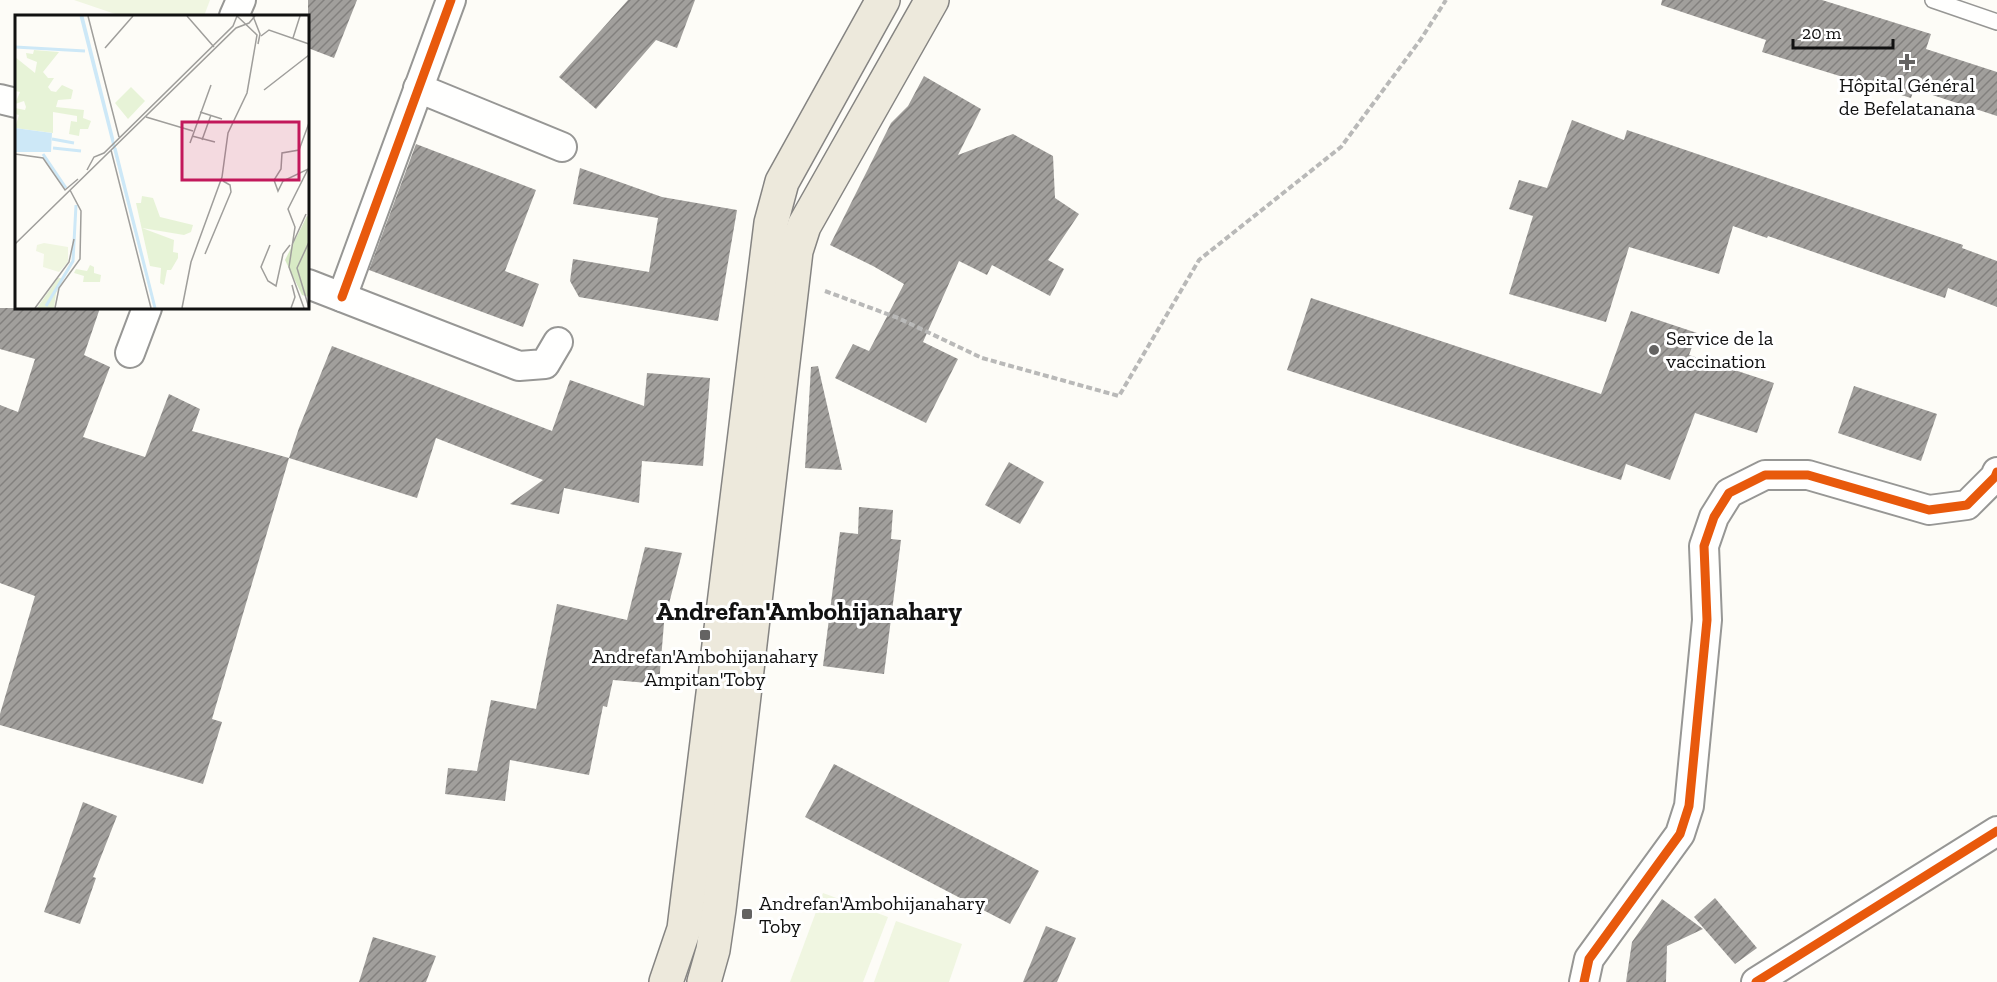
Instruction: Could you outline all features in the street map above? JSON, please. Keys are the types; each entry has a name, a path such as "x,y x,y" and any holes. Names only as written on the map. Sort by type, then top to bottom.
{"main road":[{"path":"666,982 684,929 771,223 782,182 882,0"},
{"path":"704,982 713,950 719,909 796,251 804,226 932,0"}],"street":[{"path":"234,15 241,0"},
{"path":"342,297 451,0"},
{"path":"418,88 562,147"},
{"path":"0,99 15,103"},
{"path":"309,284 519,366 545,364 558,342"},
{"path":"130,352 147,309"},
{"path":"1584,982 1589,959 1680,834 1689,806 1707,620 1704,546 1714,517 1729,493 1765,475 1808,475 1929,510 1967,505 1995,477 1997,471"},
{"path":"1756,982 1997,831"}],"lane":[{"path":"1933,0 1997,22"}],"path":[{"path":"793,279 898,318 982,358 1119,396 1199,260 1341,147 1421,39 1446,0"}],"green space":[{"path":"74,0 210,0 204,15 118,15"},
{"path":"823,893 888,917 863,982 790,982"},
{"path":"896,921 962,944 949,982 874,982"}],"building":[{"path":"308,0 357,0 334,58 309,48"},
{"path":"628,0 695,0 677,48 656,40 596,109 559,77"},
{"name":"Hôpital Général de Befelatanana","path":"1662,0 1822,0 1931,34 1926,49 1997,72 1997,116 1914,89 1911,98 1762,52 1766,40 1661,5"},
{"path":"924,76 981,109 958,155 1013,134 1053,156 1055,198 1079,214 1048,260 1064,269 1050,296 992,265 987,275 959,261 923,342 958,359 926,423 835,378 853,344 869,351 904,284 830,245 891,123 908,106"},
{"path":"1572,120 1624,140 1627,130 1963,245 1962,248 1997,261 1997,307 1948,288 1945,298 1733,226 1719,274 1629,247 1606,322 1509,294 1533,216 1509,209 1519,180 1547,188"},
{"path":"416,144 536,190 505,271 539,284 523,327 369,270"},
{"path":"580,168 662,197 737,210 718,321 579,297 570,281 573,259 649,272 658,218 573,204"},
{"path":"1311,298 1601,394 1631,311 1697,333 1689,355 1774,383 1757,433 1695,413 1670,480 1626,464 1621,480 1287,370"},
{"path":"0,308 100,309 84,355 110,367 83,437 145,457 169,394 200,409 192,431 289,458 212,719 222,722 203,784 0,725 0,714 35,596 0,583 0,405 18,412 35,359 0,349"},
{"path":"332,346 552,431 570,380 644,406 647,373 710,378 703,466 642,461 639,503 564,488 559,514 510,504 543,480 436,438 417,498 289,458"},
{"path":"818,366 842,470 805,468 811,367"},
{"path":"1854,386 1937,414 1921,461 1838,433"},
{"path":"1009,462 1044,482 1020,524 985,505"},
{"path":"859,507 893,510 891,539 901,540 884,674 823,666 840,532 858,534"},
{"path":"645,547 682,553 664,623 659,684 613,680 607,707 603,706 589,775 510,760 505,801 445,794 448,768 477,771 491,700 536,709 557,604 627,620"},
{"path":"834,764 1039,871 1010,924 805,817"},
{"path":"83,802 117,816 93,877 96,878 80,924 44,912"},
{"path":"1715,898 1757,948 1735,964 1694,917"},
{"path":"1662,899 1703,929 1667,946 1666,982 1626,982 1632,942"},
{"path":"1046,926 1076,938 1057,982 1023,982"},
{"path":"373,937 436,956 426,982 359,982"}],"cycle path":[{"path":"342,297 451,0"},
{"path":"1584,982 1589,959 1680,834 1689,806 1707,620 1704,546 1714,517 1729,493 1765,475 1808,475 1929,510 1967,505 1995,477 1997,472"},
{"path":"1756,982 1997,831"}],"place":[{"name":"Hôpital Général de Befelatanana","path":"1907,62"},
{"name":"Service de la vaccination","path":"1654,350"},
{"name":"Andrefan'Ambohijanahary Ampitan'Toby","path":"705,635"},
{"name":"Andrefan'Ambohijanahary Toby","path":"747,914"}],"district":[{"name":"Andrefan'Ambohijanahary","path":"809,611"}]}
